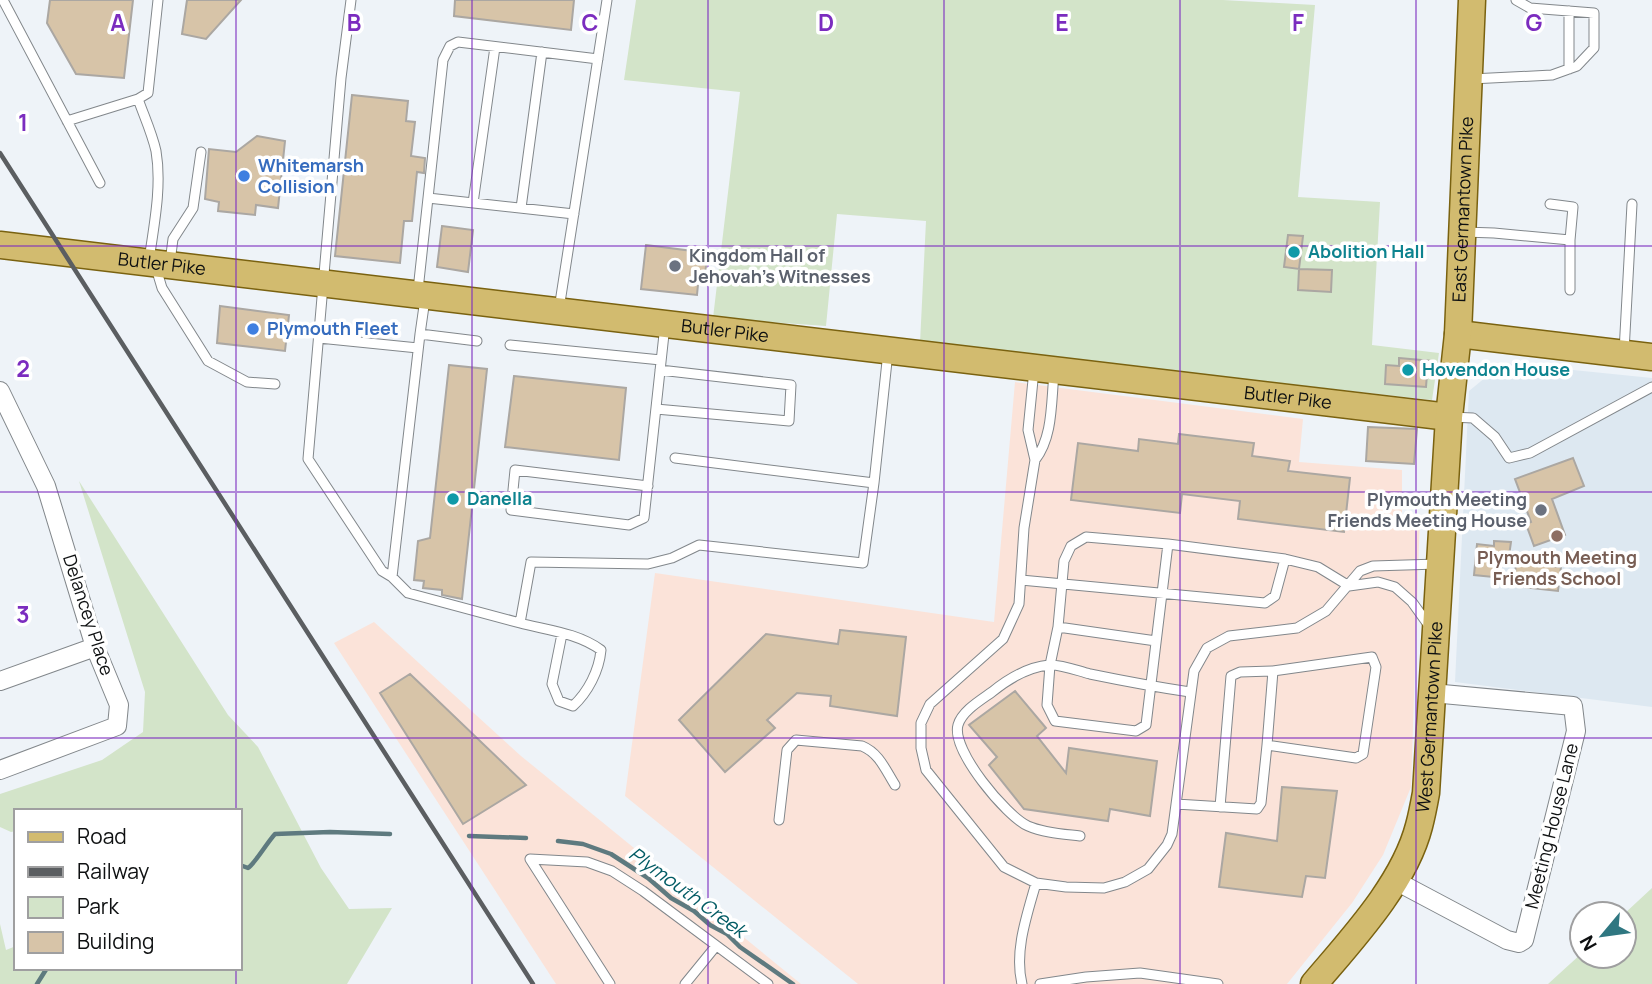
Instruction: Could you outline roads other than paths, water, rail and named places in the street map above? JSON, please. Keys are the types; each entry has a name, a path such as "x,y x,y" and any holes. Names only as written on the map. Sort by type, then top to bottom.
{"main road":[{"name":"East Germantown Pike","path":"1449,417 1458,334 1472,0"},
{"name":"Butler Pike","path":"0,244 1449,417"},
{"path":"1458,334 1652,357"},
{"name":"West Germantown Pike","path":"1314,984 1353,937 1394,880 1419,827 1428,770 1449,417"}],"street":[{"name":"Delancey Place","path":"0,392 46,486 95,647 119,705 117,726 0,770"},
{"path":"0,681 95,647"},
{"name":"Meeting House Lane","path":"1394,880 1507,940 1519,943 1524,940 1576,730 1573,706 1432,693"}],"lane":[{"path":"3,0 100,183"},
{"path":"67,121 138,99 148,93 158,0"},
{"path":"351,0 341,78 308,459 382,571 392,576 408,593 589,640 601,650 600,664 582,697 573,706 559,701 552,684 562,634"},
{"path":"559,311 607,0"},
{"path":"1469,79 1552,75 1577,66 1594,48 1594,13 1530,8 1516,0"},
{"path":"1569,11 1569,69"},
{"path":"392,576 420,334 428,198 446,52 458,42 598,59"},
{"path":"473,203 495,47"},
{"path":"521,208 542,52"},
{"path":"138,99 152,136 157,161 155,225 162,288 208,361 247,382 275,384"},
{"path":"157,262 192,208 201,152"},
{"path":"428,198 574,214"},
{"path":"1550,204 1573,207 1570,290"},
{"path":"1624,354 1632,204"},
{"path":"1462,232 1570,240"},
{"path":"648,486 515,470 511,510 629,525 644,518 648,486 665,323"},
{"path":"420,334 477,341"},
{"path":"319,338 418,348"},
{"path":"510,345 791,385 789,421 656,409"},
{"path":"520,623 531,562 648,564 671,558 699,545 863,563 888,350"},
{"path":"1035,460 1043,450 1049,426 1044,369"},
{"path":"1044,369 1028,430 1035,460 1024,528 1019,604 1003,639 930,704 921,723 921,748 926,770 1004,867 1035,883 1104,888 1125,882 1148,869 1167,845 1172,834 1194,671 1207,648 1228,636 1297,628 1326,611 1360,571 1373,566 1440,565"},
{"path":"1449,417 1473,418 1495,437 1509,458 1530,453 1652,387"},
{"path":"675,458 874,483"},
{"path":"1168,544 1146,726 1139,731 1055,721 1048,710 1050,665 1058,627 1065,554 1071,545 1086,537 1168,544 1285,559 1318,567 1349,586 1378,582 1395,587 1412,602 1436,635"},
{"path":"1021,580 1265,603 1275,596 1285,559"},
{"path":"1058,627 1156,640"},
{"path":"1220,807 1231,676 1240,672 1273,671 1372,657 1376,667 1363,754 1356,758 1267,745"},
{"path":"1080,836 1041,830 1018,820 992,792 962,749 958,725 963,716 1019,673 1050,665 1150,687 1190,692"},
{"path":"1176,804 1257,809 1261,803 1273,671"},
{"path":"779,820 787,750 796,740 862,746 871,750 895,785"},
{"path":"610,984 530,859 587,862 612,871 768,984"},
{"path":"1022,984 1020,973 1023,929 1035,883"},
{"path":"685,984 716,946"},
{"path":"1040,984 1086,977 1140,974 1218,984"}],"waterway":[{"name":"Plymouth Creek","path":"242,866 248,868 275,834 390,834"},
{"name":"Plymouth Creek","path":"469,836 526,838"},
{"name":"Plymouth Creek","path":"558,841 583,844 611,854 710,925 727,934 740,947 793,984"},
{"name":"Plymouth Creek","path":"37,984 46,970"}],"railway":[{"path":"0,153 533,984"}],"place":[{"name":"Whitemarsh Collision","path":"244,176"},
{"name":"Abolition Hall","path":"1294,252"},
{"name":"Kingdom Hall of Jehovah's Witnesses","path":"675,266"},
{"name":"Plymouth Fleet","path":"253,329"},
{"name":"Hovendon House","path":"1408,370"},
{"name":"Danella","path":"453,499"},
{"name":"Plymouth Meeting Friends Meeting House","path":"1541,510"},
{"name":"Plymouth Meeting Friends School","path":"1557,536"}]}
